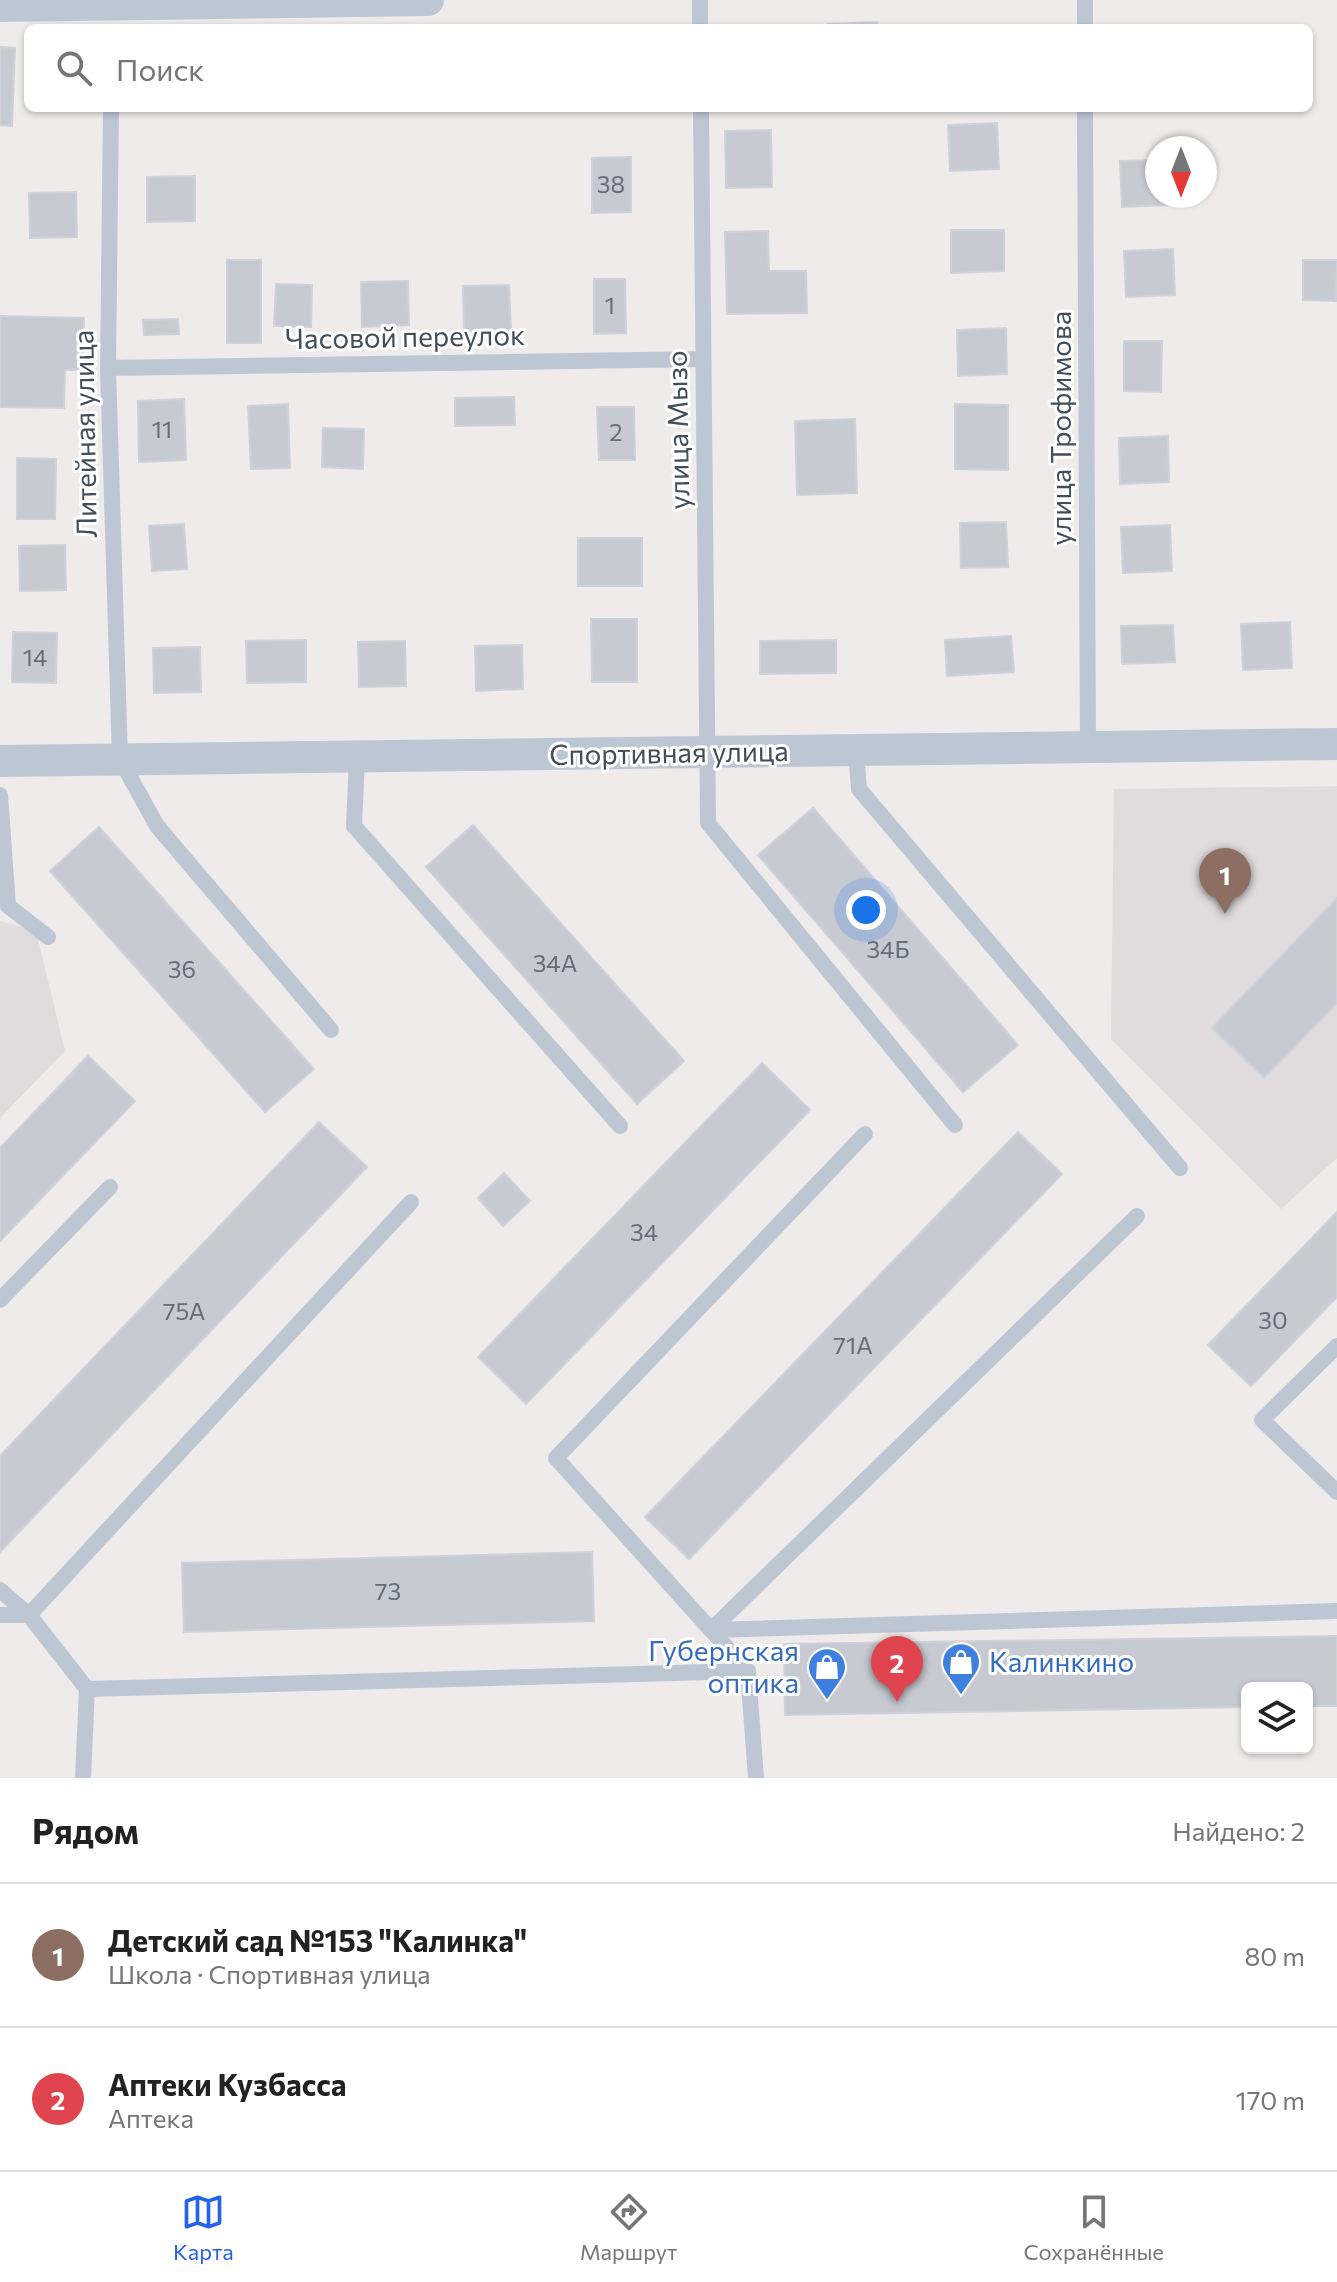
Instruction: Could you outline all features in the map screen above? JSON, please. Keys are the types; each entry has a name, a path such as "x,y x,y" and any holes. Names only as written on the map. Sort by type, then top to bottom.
{"street":[{"path":"0,6 112,10 319,1 428,0"},
{"name":"Спортивная улица","path":"0,761 1337,744"}],"lane":[{"path":"700,0 700,24"},
{"path":"1085,0 1085,24"},
{"name":"Литейная улица","path":"111,112 108,368 120,759"},
{"name":"улица Мызо","path":"701,112 708,823 955,1125"},
{"name":"улица Трофимова","path":"1085,112 1088,747"},
{"name":"Часовой переулок","path":"108,368 703,359"},
{"path":"856,750 859,789 1180,1168"},
{"path":"357,757 354,826 620,1126"},
{"path":"120,759 157,826 331,1030"},
{"path":"0,795 8,906 48,937"},
{"path":"756,1778 748,1671 556,1458 865,1134"},
{"path":"0,1300 110,1187"},
{"path":"0,1615 29,1615 411,1202"},
{"path":"711,1630 1137,1216"},
{"path":"1337,1346 1262,1420 1337,1492"},
{"path":"0,1590 29,1615 87,1689 83,1778"},
{"path":"711,1630 1337,1611"},
{"path":"87,1689 748,1671"}],"shaded area":[{"path":"1337,786 1337,1158 1281,1209 1111,1039 1114,789"},
{"path":"0,921 36,931 65,1051 0,1118"}],"building":[{"path":"877,22 877,24 828,24"},
{"path":"0,47 15,48 12,126 0,125"},
{"path":"997,123 999,169 950,171 948,125"},
{"path":"771,130 772,187 726,188 725,131"},
{"path":"631,157 631,212 592,213 592,158"},
{"path":"1145,160 1145,206 1122,207 1120,161"},
{"path":"195,176 195,221 147,222 147,177"},
{"path":"76,192 77,237 30,238 29,193"},
{"path":"951,230 1004,230 1004,271 951,273"},
{"path":"768,231 769,271 806,271 807,313 727,314 725,232"},
{"path":"1173,249 1175,295 1126,297 1124,251"},
{"path":"227,260 261,260 261,343 227,343"},
{"path":"1303,260 1337,260 1336,301 1303,300"},
{"path":"594,279 625,279 626,333 594,334"},
{"path":"408,281 409,325 362,327 361,282"},
{"path":"276,284 312,285 311,327 274,326"},
{"path":"509,285 511,330 464,331 463,286"},
{"path":"0,316 84,318 83,370 65,370 64,408 0,407"},
{"path":"178,319 179,334 144,335 143,320"},
{"path":"1006,328 1007,374 958,376 957,330"},
{"path":"1124,341 1162,341 1161,392 1124,391"},
{"path":"514,397 515,425 455,426 455,398"},
{"path":"184,399 186,460 139,462 138,401"},
{"path":"288,404 290,468 251,469 248,406"},
{"path":"955,404 1008,405 1008,470 955,469"},
{"path":"597,407 634,407 635,460 599,460"},
{"path":"855,419 857,493 797,495 795,421"},
{"path":"323,428 364,429 363,469 322,467"},
{"path":"1168,436 1169,482 1120,484 1119,438"},
{"path":"17,458 56,459 55,519 17,519"},
{"path":"1006,522 1008,567 961,568 960,523"},
{"path":"184,524 187,569 152,571 149,526"},
{"path":"1170,525 1172,571 1123,573 1121,527"},
{"path":"578,538 642,538 642,586 578,586"},
{"path":"65,545 66,590 20,591 19,546"},
{"path":"591,619 637,619 637,682 592,682"},
{"path":"1290,622 1292,668 1243,670 1241,624"},
{"path":"1173,625 1175,662 1122,664 1121,626"},
{"path":"13,632 57,633 56,683 12,682"},
{"path":"1011,636 1014,672 947,676 945,640"},
{"path":"306,640 306,682 247,683 246,641"},
{"path":"836,640 836,673 760,674 760,641"},
{"path":"405,641 406,686 359,687 358,642"},
{"path":"522,645 523,689 476,691 475,646"},
{"path":"200,647 201,692 154,693 153,648"},
{"path":"813,808 1018,1045 963,1092 758,855"},
{"path":"473,825 684,1061 637,1104 426,867"},
{"path":"99,827 314,1069 265,1112 50,871"},
{"path":"1337,898 1337,1003 1264,1078 1212,1028"},
{"path":"88,1056 135,1101 0,1241 0,1148"},
{"path":"762,1063 810,1110 526,1404 478,1357"},
{"path":"319,1122 367,1167 0,1552 0,1456"},
{"path":"1018,1132 1062,1174 689,1559 645,1517"},
{"path":"504,1173 530,1201 503,1226 478,1198"},
{"path":"1337,1212 1337,1297 1251,1386 1208,1345"},
{"path":"592,1552 594,1621 184,1632 182,1563"},
{"path":"1337,1636 1337,1706 1313,1706 1313,1682 1241,1682 1241,1707 785,1715 784,1644"}],"place":[{"name":"Детский сад №153 \"Калинка\"","path":"1225,914"},
{"name":"Калинкино","path":"961,1696"},
{"name":"Губернская оптика","path":"827,1701"},
{"name":"Аптеки Кузбасса","path":"897,1702"}]}
